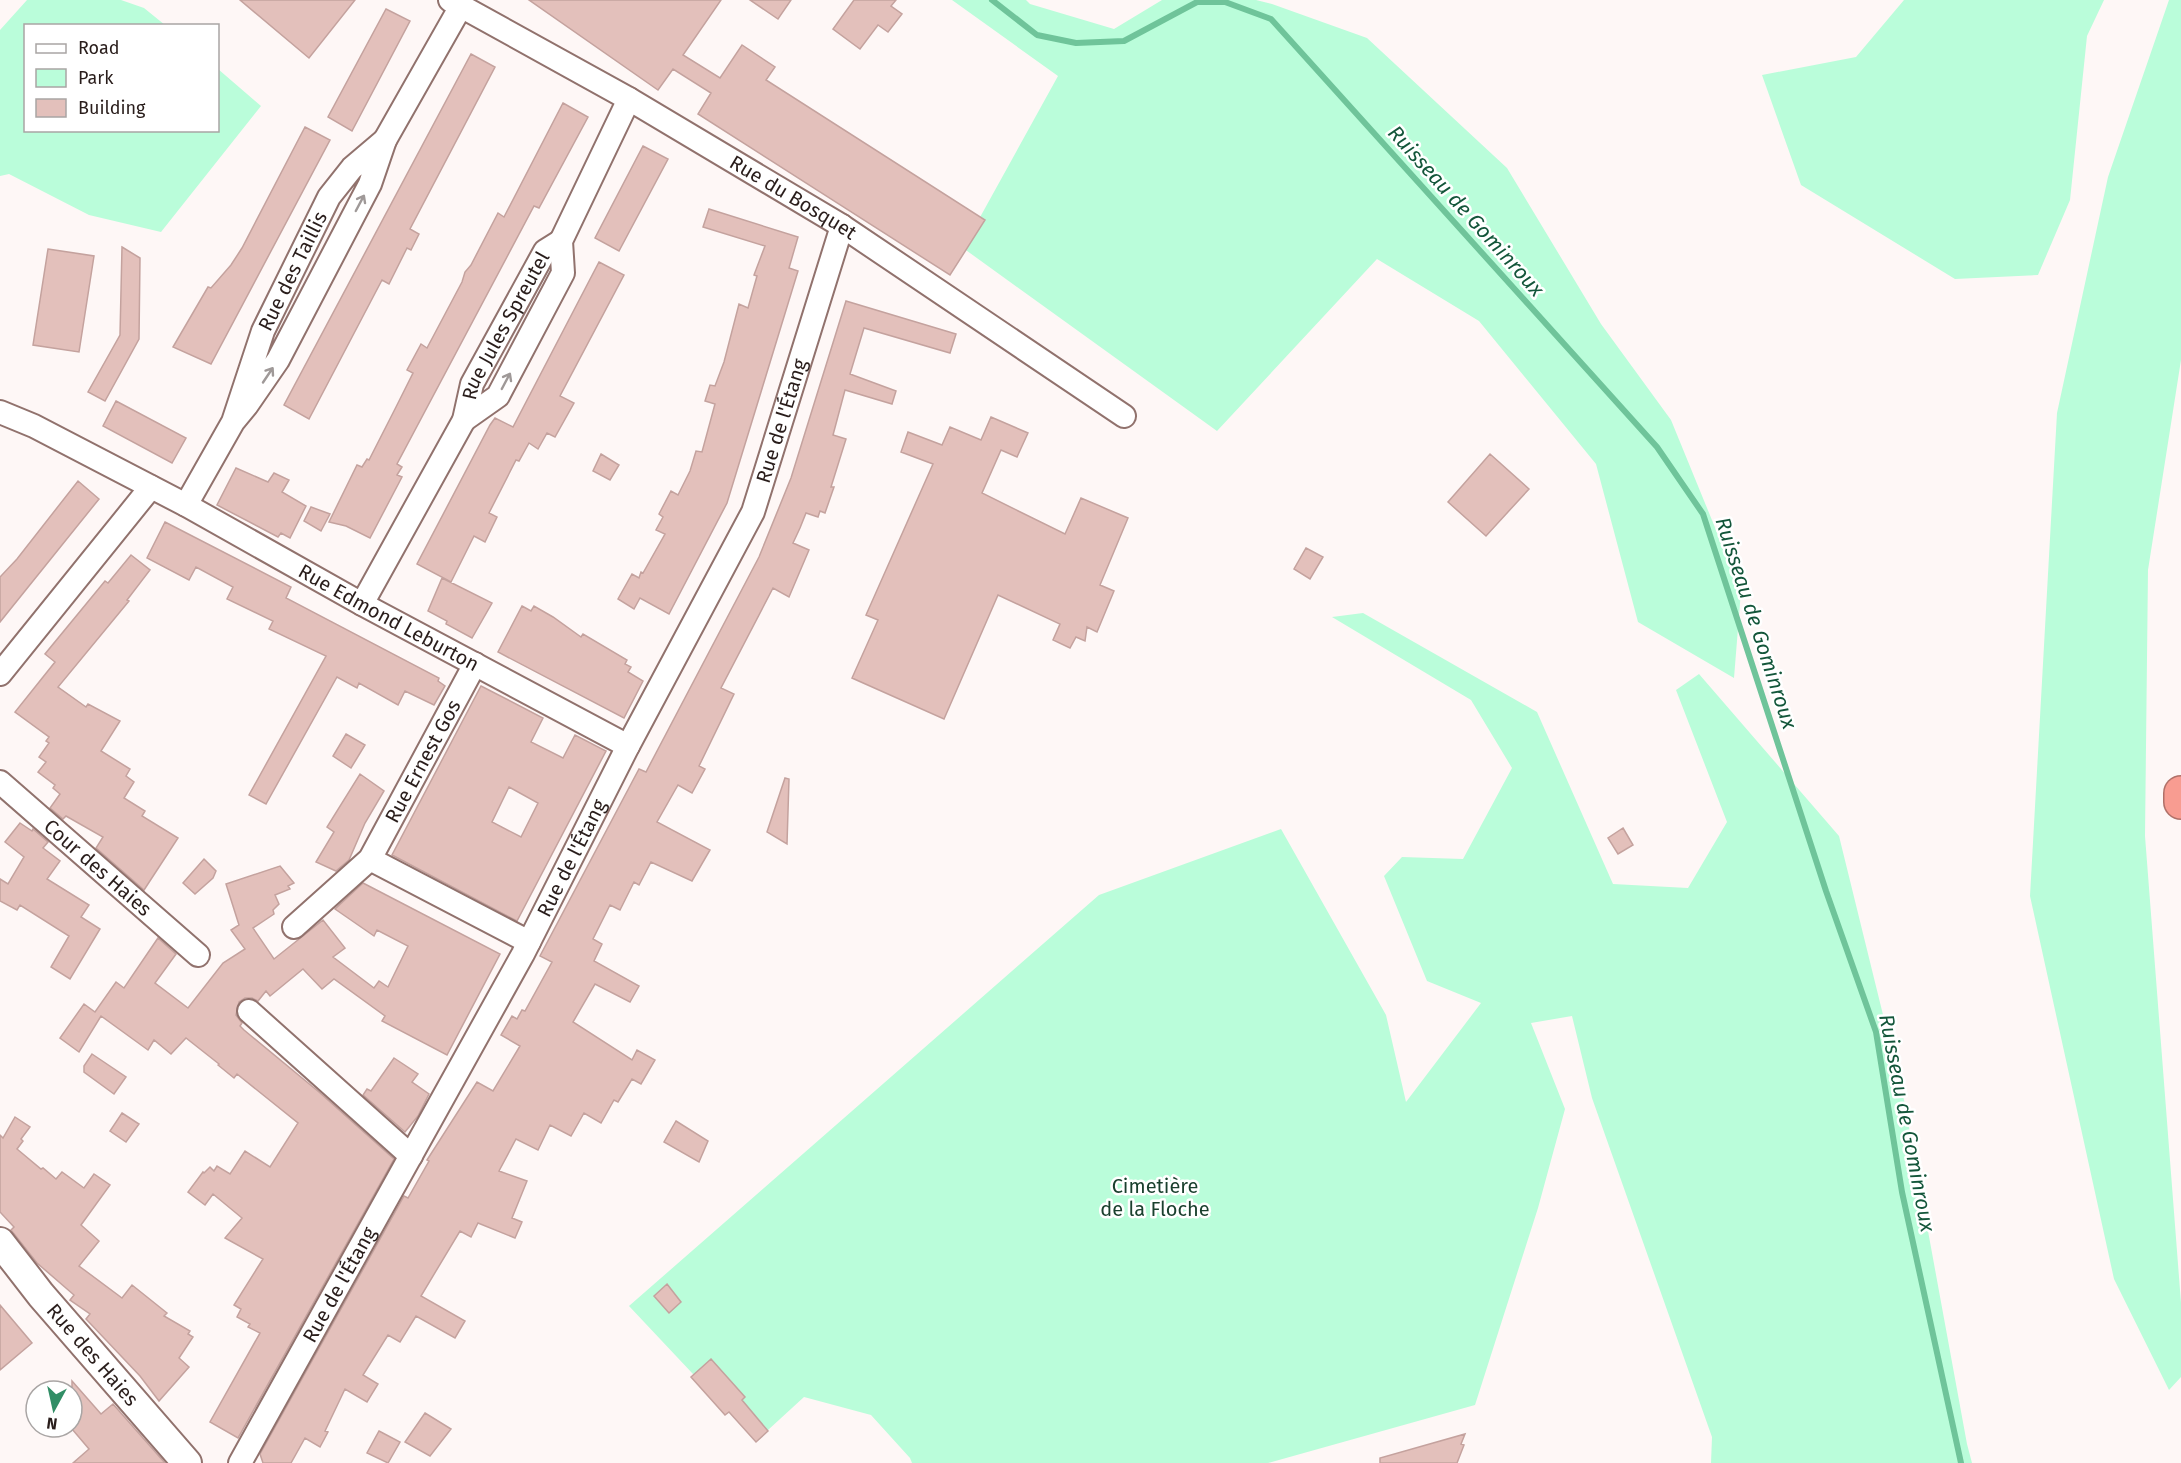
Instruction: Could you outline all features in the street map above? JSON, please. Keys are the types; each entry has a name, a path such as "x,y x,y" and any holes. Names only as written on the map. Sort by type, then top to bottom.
{"highway":[{"path":"2181,793 2181,802"}],"street":[{"name":"Rue du Bosquet","path":"455,3 629,99 842,226 1124,416"},
{"name":"Rue des Taillis","path":"186,505 232,422 248,405 278,360 370,184 385,140 455,3"},
{"name":"Rue Jules Spreutel","path":"362,604 464,420 472,384 545,251 561,241 629,99"},
{"name":"Rue de l'Étang","path":"240,1463 529,942 628,746 753,512 842,226"},
{"name":"Rue Edmond Leburton","path":"0,412 34,426 186,505 362,604 628,746"},
{"path":"0,674 151,487"},
{"name":"Rue Ernest Gos","path":"294,927 370,859 475,664"},
{"name":"Cour des Haies","path":"0,782 198,955"},
{"path":"370,859 529,942"},
{"path":"249,1011 411,1156"},
{"name":"Rue des Haies","path":"0,1242 41,1295 187,1463"}],"green space":[{"path":"27,0 121,0 144,8 164,24 24,24 24,132 219,132 219,70 261,106 161,232 89,215 9,174 0,176 0,30"},
{"path":"952,0 1026,0 1030,4 1114,29 1162,0 1256,0 1367,38 1507,168 1601,324 1671,420 1741,591 1734,678 1638,622 1596,464 1479,321 1377,259 1217,431 963,248 1058,76"},
{"path":"1904,0 2104,0 2087,36 2070,200 2038,275 1955,279 1801,185 1762,75 1856,57"},
{"path":"2169,0 2181,0 2181,360 2148,570 2145,836 2181,1303 2181,1377 2169,1390 2114,1279 2030,896 2057,413 2108,177"},
{"name":"Cimetière de la Floche","path":"1363,613 1537,712 1613,884 1688,888 1727,822 1676,690 1699,674 1839,836 1904,1100 1972,1463 1711,1463 1712,1437 1592,1098 1572,1016 1531,1023 1565,1109 1538,1208 1475,1405 1268,1463 912,1463 871,1415 804,1397 756,1441 629,1306 1099,895 1281,829 1386,1015 1406,1102 1481,1003 1427,981 1384,876 1402,857 1463,859 1512,768 1471,700 1332,617"}],"building":[{"path":"240,0 355,0 309,58"},
{"path":"529,0 721,0 683,55 720,78 742,45 775,67 766,80 985,220 950,275 698,114 711,93 673,69 658,90"},
{"path":"750,0 791,0 778,19"},
{"path":"854,0 896,0 891,6 902,14 888,32 878,25 860,49 833,29"},
{"path":"386,9 410,21 352,131 328,117"},
{"path":"471,54 495,67 410,229 419,234 411,250 407,248 389,284 382,280 309,419 284,405"},
{"path":"563,103 588,117 539,208 534,206 397,464 402,467 397,475 402,477 370,538 346,526 329,522 357,465 362,467 367,459 369,460 413,373 407,370 421,344 427,348 498,213 504,217"},
{"path":"305,127 330,140 211,364 173,347 208,287 211,288 242,248"},
{"path":"643,146 668,159 619,251 595,238"},
{"path":"709,209 798,237 789,268 798,271 727,503 669,614 640,598 634,609 618,599 632,574 639,578 641,572 643,573 665,534 656,530 663,517 659,514 671,491 678,495 690,471 696,451 702,452 715,404 705,401 710,385 715,386 724,362 739,304 748,308 757,276 754,275 765,246 703,227"},
{"path":"122,247 140,258 139,339 105,401 88,392 120,335"},
{"path":"48,249 94,256 79,352 33,345"},
{"path":"599,262 624,275 560,396 574,403 555,437 547,433 538,449 529,443 519,461 516,460 489,513 497,517 485,542 474,536 451,582 417,564 490,425 495,418 513,427"},
{"path":"846,301 956,334 950,353 864,328 850,374 896,391 892,404 845,390 833,435 846,439 831,487 834,487 825,513 820,511 818,517 806,513 793,543 809,550 789,597 773,588 721,688 734,694 699,766 705,769 692,793 678,785 657,822 710,850 692,881 651,862 639,885 634,882 620,910 610,905 593,939 602,944 594,961 639,986 630,1002 595,984 573,1022 632,1060 637,1050 655,1060 641,1084 632,1079 618,1102 614,1100 601,1123 584,1113 571,1136 550,1125 538,1150 516,1139 499,1171 527,1181 512,1218 522,1222 515,1238 478,1223 471,1237 460,1231 421,1296 465,1321 455,1338 416,1316 400,1342 388,1335 363,1375 378,1384 367,1402 345,1389 320,1447 305,1438 291,1463 263,1463 260,1454 404,1196 408,1198 429,1161 427,1160 477,1082 493,1091 520,1046 501,1035 512,1016 517,1019 522,1010 525,1011 552,962 540,956 639,769 646,772 759,557 791,478"},
{"path":"116,401 186,438 172,463 103,426"},
{"path":"991,417 1028,433 1017,457 1001,450 982,493 1065,534 1081,498 1128,518 1100,585 1114,591 1097,632 1087,627 1085,641 1076,637 1070,648 1053,640 1060,624 998,595 944,719 852,678 878,620 866,615 933,464 901,452 908,432 942,445 950,427 981,440"},
{"path":"601,454 619,465 610,480 593,471"},
{"path":"1490,454 1529,489 1486,536 1448,502"},
{"path":"236,468 268,482 274,473 289,480 282,492 306,506 290,538 281,533 278,537 217,505"},
{"path":"78,481 99,499 0,622 0,577 17,559"},
{"path":"311,507 330,514 321,531 304,521"},
{"path":"165,522 291,587 286,598 439,678 438,681 445,686 434,705 405,691 398,705 359,683 357,688 337,677 266,804 249,795 326,656 269,629 273,621 227,599 233,587 196,567 189,580 147,558"},
{"path":"1306,548 1323,557 1310,579 1294,569"},
{"path":"131,555 150,570 127,600 129,601 58,687 86,707 88,704 120,721 101,751 130,769 126,776 134,782 124,798 145,811 142,816 178,838 144,890 96,848 103,837 66,816 63,819 50,808 60,794 53,788 55,785 38,772 46,762 39,757 49,743 46,741 49,737 15,712 55,662 45,654 105,581 108,583"},
{"path":"442,578 492,603 472,638 428,611"},
{"path":"522,606 531,611 534,606 581,637 583,634 627,660 625,664 631,667 628,672 643,681 624,718 498,652"},
{"path":"481,686 543,718 531,742 563,758 575,735 606,751 517,921 392,855","holes":["509,787 538,803 521,837 492,822"]},
{"path":"346,734 365,745 351,768 333,756"},
{"path":"360,774 384,791 365,823 349,860 336,871 316,862 334,832 327,827"},
{"path":"785,778 789,779 787,844 767,832"},
{"path":"20,823 32,831 33,829 48,842 43,848 60,861 47,879 89,905 81,917 100,929 70,979 51,967 69,936 20,905 17,910 0,901 0,879 8,884 24,857 5,842"},
{"path":"1623,828 1633,845 1618,854 1608,838"},
{"path":"204,859 216,871 213,878 195,894 183,883"},
{"path":"280,866 294,883 288,886 290,889 275,895 279,904 273,910 274,914 253,928 274,959 323,920 345,948 333,957 374,988 379,981 388,987 408,946 377,930 374,936 335,909 363,883 500,954 447,1055 382,1021 385,1016 334,979 322,989 303,969 270,996 266,991 258,1001 245,998 239,1002 236,1015 242,1023 240,1026 394,1159 238,1438 210,1422 260,1333 248,1327 250,1324 237,1317 241,1309 234,1305 263,1259 225,1238 242,1218 213,1194 205,1205 188,1192 203,1172 210,1167 214,1171 217,1166 230,1174 245,1151 270,1167 298,1123 237,1074 234,1078 186,1038 171,1054 154,1040 148,1050 101,1016 79,1052 60,1038 84,1004 95,1012 116,982 124,988 158,938 176,954 155,983 188,1008 223,963 245,949 231,930 239,925 226,884"},
{"path":"92,1054 126,1077 114,1094 84,1072 84,1066"},
{"path":"394,1058 418,1074 412,1082 429,1094 418,1116 405,1132 363,1095 367,1089 371,1091"},
{"path":"122,1113 139,1124 126,1142 110,1131"},
{"path":"15,1117 30,1127 17,1149 41,1169 43,1168 56,1179 62,1172 84,1188 94,1174 110,1185 81,1225 99,1241 79,1266 122,1298 132,1285 167,1313 164,1316 190,1331 188,1334 193,1337 179,1358 189,1367 159,1401 140,1376 86,1319 90,1314 70,1300 74,1295 37,1263 11,1230 14,1227 0,1212 0,1135 3,1138"},
{"path":"676,1121 708,1141 699,1162 664,1142"},
{"path":"667,1284 681,1302 669,1313 654,1296"},
{"path":"0,1305 32,1343 0,1370"},
{"path":"711,1359 745,1397 742,1400 768,1431 756,1442 729,1412 725,1415 691,1377"},
{"path":"84,1395 101,1414 113,1404 165,1463 73,1463 89,1449 80,1439 84,1439"},
{"path":"425,1413 451,1429 430,1456 405,1442"},
{"path":"379,1431 400,1442 388,1463 367,1453"},
{"path":"1465,1434 1461,1444 1464,1445 1457,1463 1380,1463 1380,1458"}],"waterway":[{"name":"Ruisseau de Gominroux","path":"992,0 1037,35 1076,43 1124,41 1197,2 1225,2 1271,19 1657,447 1703,514 1826,891 1876,1032 1902,1192 1961,1463"}]}
